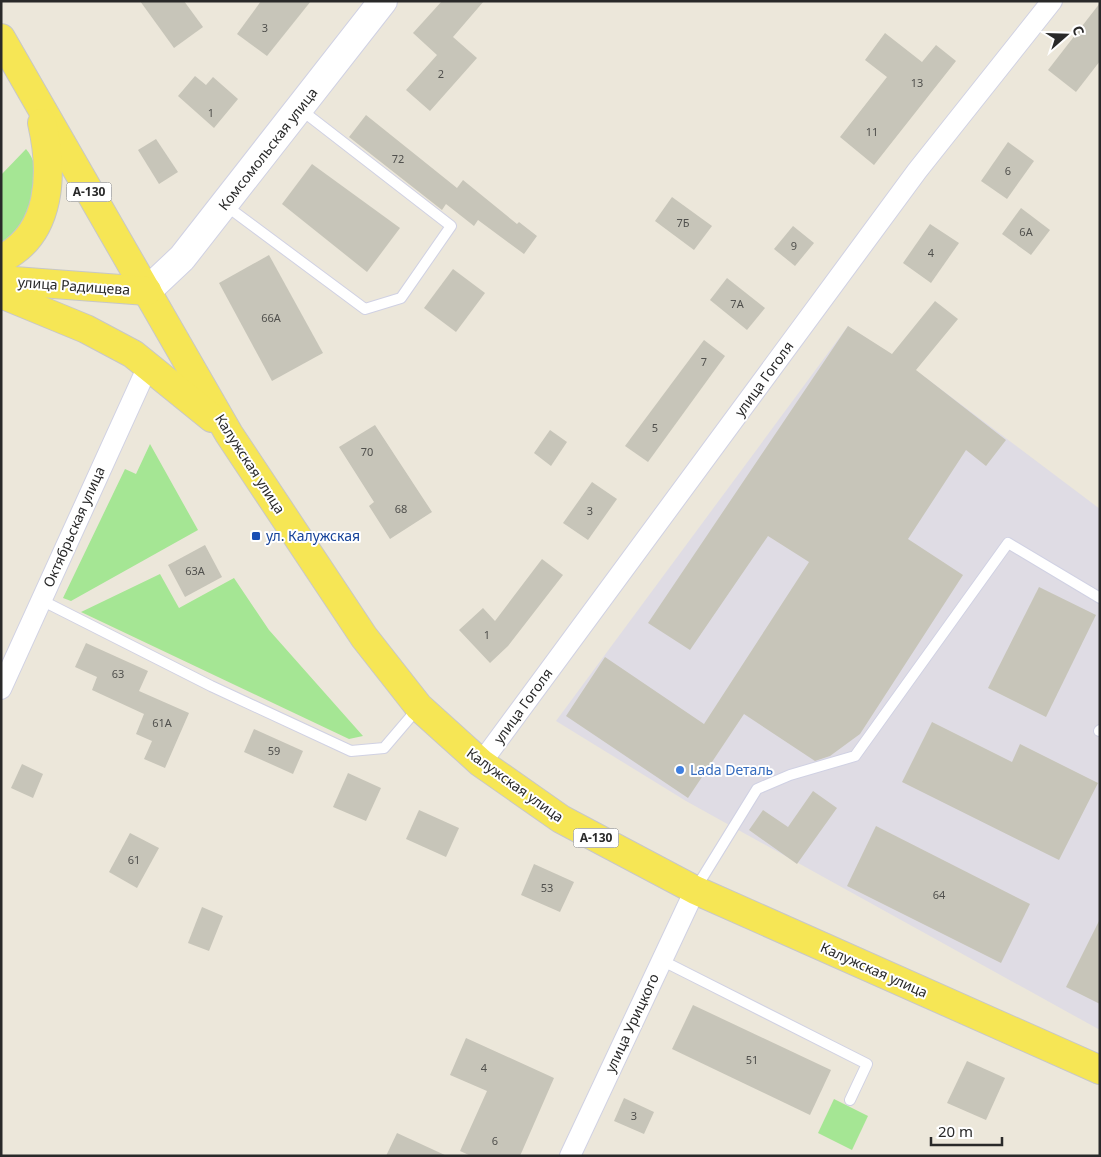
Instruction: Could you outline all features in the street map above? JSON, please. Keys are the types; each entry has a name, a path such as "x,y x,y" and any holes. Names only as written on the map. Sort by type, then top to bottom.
{"main road":[{"name":"А-130","path":"1,38 147,291"},
{"path":"1,259 20,248 33,232 46,198 47,145 32,93"},
{"name":"улица Радищева","path":"1,280 147,291"},
{"name":"Калужская улица","path":"147,291 229,434 364,637 419,707 482,762 561,820 695,890 1100,1070"},
{"path":"1,294 86,329 133,354 229,434"}],"street":[{"name":"Комсомольская улица","path":"147,291 182,258 383,1"},
{"name":"улица Гоголя","path":"482,762 917,171 1052,1"},
{"name":"Октябрьская улица","path":"1,689 148,366"},
{"name":"улица Урицкого","path":"570,1156 695,890"}],"lane":[{"path":"225,205 365,309 401,298 450,226 299,108"},
{"path":"695,890 757,789 790,775 855,756 1008,543 1100,598"},
{"path":"41,600 210,686 351,751 384,748 419,707"},
{"path":"661,960 867,1064 850,1100"}],"shaded area":[{"path":"848,326 926,378 1100,509 1100,1030 686,801 556,721"}],"green space":[{"path":"26,149 35,167 36,177 33,198 21,227 15,235 1,246 1,175"},
{"path":"150,444 198,530 71,601 63,598 125,469 136,474"},
{"path":"160,574 179,608 234,578 269,630 363,736 349,739 81,612"},
{"path":"834,1099 868,1116 852,1150 818,1133"}],"building":[{"path":"140,1 184,1 203,27 174,48"},
{"path":"261,1 311,1 267,56 237,34"},
{"path":"442,1 484,1 453,37 477,58 430,111 406,90 437,55 413,33"},
{"path":"1100,3 1100,61 1076,92 1048,70"},
{"path":"885,33 922,62 936,45 956,61 874,165 840,137 887,77 865,60"},
{"path":"195,76 206,85 213,77 238,99 214,128 178,96"},
{"path":"366,115 457,188 463,180 517,224 519,222 537,236 524,254 478,220 474,226 446,204 442,210 349,137"},
{"path":"156,139 178,172 159,184 138,150"},
{"path":"1008,142 1034,161 1007,199 981,181"},
{"path":"312,164 400,228 367,272 282,204"},
{"path":"672,197 712,226 694,250 655,221"},
{"path":"1021,208 1050,230 1031,255 1002,234"},
{"path":"930,224 959,243 931,283 903,263"},
{"path":"793,226 814,243 795,266 774,249"},
{"path":"269,255 323,353 272,381 219,283"},
{"path":"453,269 485,293 456,332 424,308"},
{"path":"727,278 765,308 747,330 710,300"},
{"path":"935,301 958,319 916,370 1006,440 986,466 966,450 908,539 963,575 860,734 830,756 815,761 744,714 688,798 566,716 605,657 704,724 809,562 768,536 690,650 648,623 848,326 892,354"},
{"path":"704,340 725,356 648,462 625,446"},
{"path":"375,425 432,512 390,539 369,506 374,502 339,447"},
{"path":"550,430 567,442 551,466 534,453"},
{"path":"592,482 617,499 588,540 563,523"},
{"path":"205,545 222,577 185,597 168,565"},
{"path":"542,559 563,575 508,646 490,663 459,630 483,608 495,621"},
{"path":"1039,587 1096,615 1046,717 988,688"},
{"path":"86,643 148,671 139,691 189,713 165,768 144,759 152,741 136,734 144,714 92,690 97,677 75,667"},
{"path":"932,722 1012,762 1020,744 1098,783 1059,860 902,782"},
{"path":"254,729 303,751 293,774 244,752"},
{"path":"22,764 43,774 33,798 11,788"},
{"path":"348,773 381,788 366,821 333,807"},
{"path":"813,791 837,808 797,864 749,830 763,810 788,827"},
{"path":"419,810 459,828 446,857 406,839"},
{"path":"876,826 1030,904 1001,963 847,886"},
{"path":"130,833 159,848 137,888 109,872"},
{"path":"534,864 574,882 560,912 521,895"},
{"path":"202,907 223,916 209,951 188,943"},
{"path":"1100,919 1100,1004 1066,987"},
{"path":"693,1005 831,1070 810,1115 672,1049"},
{"path":"466,1038 554,1078 520,1156 471,1156 460,1151 487,1091 450,1075"},
{"path":"967,1061 1005,1078 986,1120 947,1103"},
{"path":"624,1098 654,1112 644,1134 614,1121"},
{"path":"397,1133 447,1156 386,1156"}],"place":[{"name":"ул. Калужская","path":"256,536"},
{"name":"Lada Dеталь","path":"680,770"}]}
